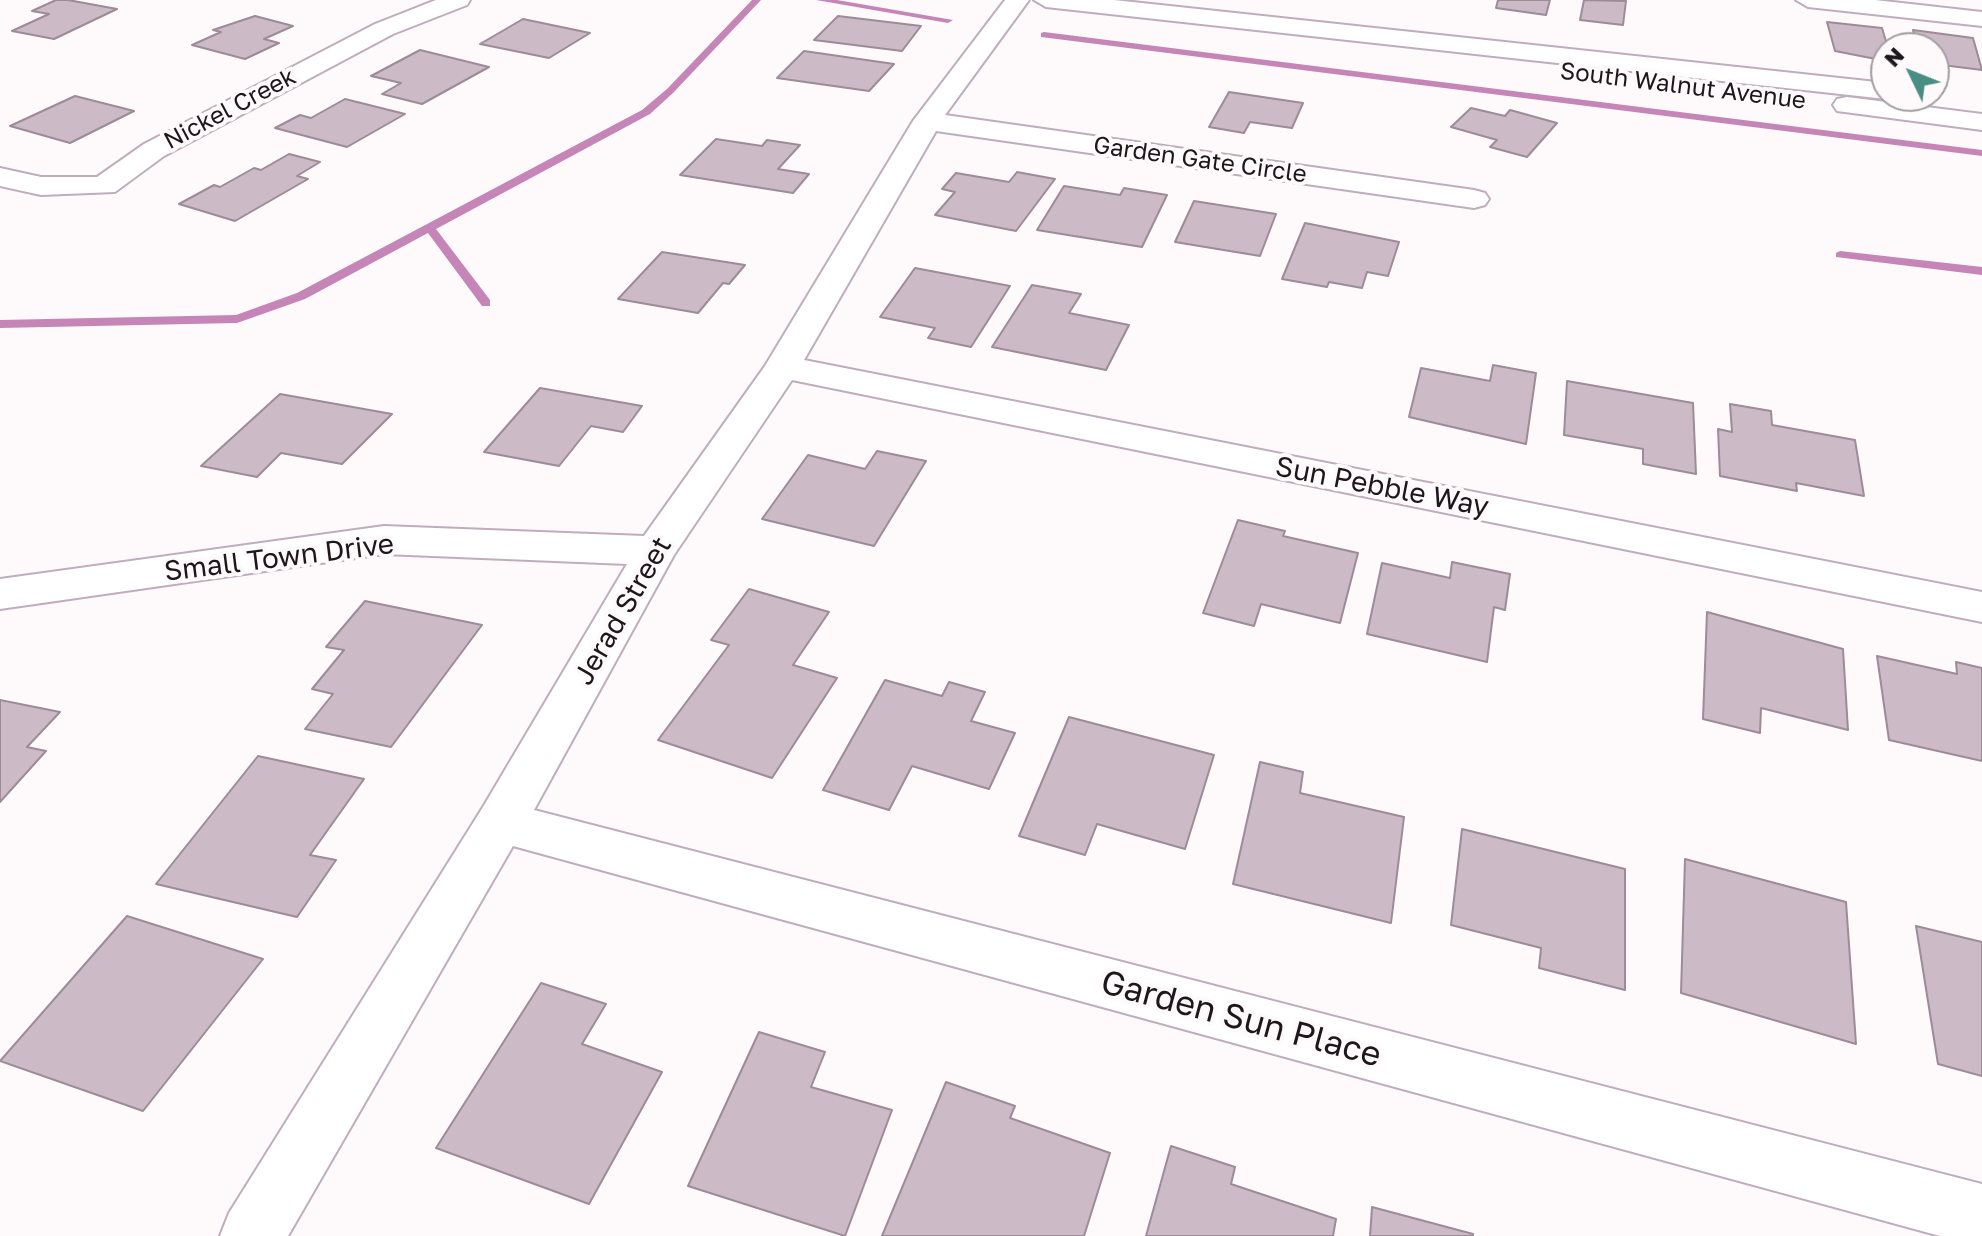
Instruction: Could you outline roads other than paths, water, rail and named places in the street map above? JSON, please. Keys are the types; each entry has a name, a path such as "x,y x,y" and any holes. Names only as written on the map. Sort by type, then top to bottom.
{"street":[{"name":"Nickel Creek","path":"0,177 41,186 104,186 154,150 384,29 458,0"},
{"name":"Jerad Street","path":"252,1236 501,822 656,551 782,367 927,121 1017,0"},
{"name":"South Walnut Avenue","path":"1046,0 1478,44 1870,89"},
{"path":"1808,0 1982,19"},
{"name":"South Walnut Avenue","path":"1386,37 1480,61 1982,122"},
{"path":"1950,98 1982,101"},
{"name":"Garden Gate Circle","path":"927,121 1474,199"},
{"name":"Sun Pebble Way","path":"782,367 1982,607"},
{"name":"Small Town Drive","path":"0,594 384,540 656,551"},
{"name":"Garden Sun Place","path":"501,822 1982,1216"}],"waterway":[{"path":"429,228 646,112 757,0"},
{"path":"820,0 948,20"},
{"path":"1044,35 1982,153"},
{"path":"0,324 237,319 301,296 429,228"},
{"path":"429,228 486,303"},
{"path":"1840,255 1982,271"}]}
